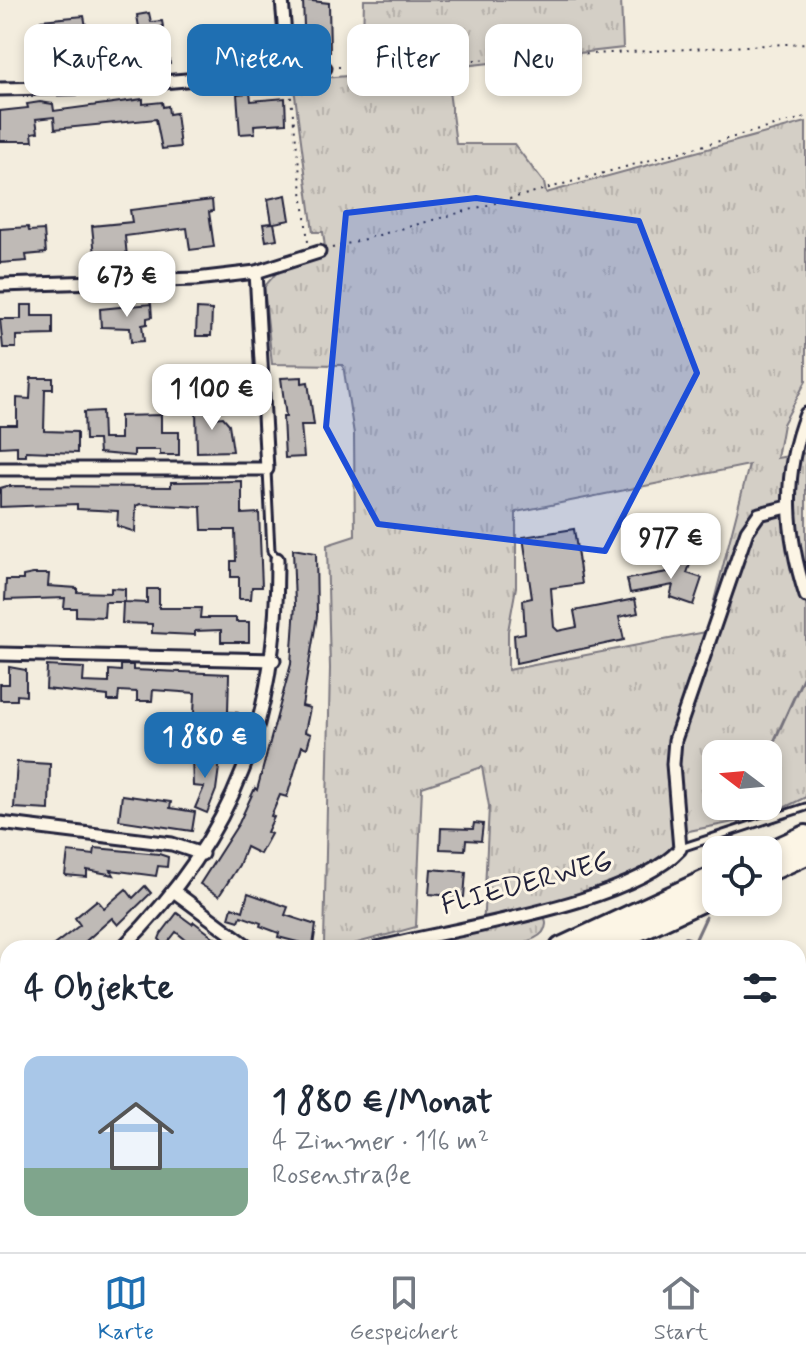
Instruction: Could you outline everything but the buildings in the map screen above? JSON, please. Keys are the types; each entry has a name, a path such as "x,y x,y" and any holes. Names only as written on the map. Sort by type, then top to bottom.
{"highway":[{"path":"782,847 806,836"},
{"path":"782,865 806,854"},
{"path":"578,940 702,883"},
{"path":"617,940 702,901"}],"street":[{"path":"282,0 284,24"},
{"path":"0,89 104,87 187,79"},
{"path":"0,285 114,284 256,272 314,253"},
{"path":"0,469 267,469 256,272"},
{"path":"806,414 789,473 788,507 793,548 806,596"},
{"path":"680,849 673,764 684,707 747,531 759,514 788,507"},
{"path":"130,940 175,892 202,854 242,776 258,728 274,660 277,559"},
{"path":"0,654 274,660"},
{"path":"0,823 172,844 202,854"},
{"name":"FLIEDERWEG","path":"410,940 596,895 661,867 680,849"},
{"path":"175,892 239,940"}],"lane":[{"path":"267,469 271,551 277,559"},
{"path":"680,849 806,807"}],"path":[{"path":"331,68 806,43"},
{"path":"292,96 314,253 806,117"}],"highlighted area":[{"path":"476,198 639,221 697,373 605,551 378,524 326,427 346,213"}],"green space":[{"path":"364,0 621,0 623,48 582,53 582,24 485,24 485,64 469,65 469,24 363,24"},
{"path":"347,76 347,96 450,96 456,144 514,144 544,183 546,193 806,122 806,381 783,424 777,458 806,453 806,797 782,809 782,740 702,740 702,820 744,820 689,831 648,869 542,906 546,924 541,934 530,940 446,940 483,931 489,806 482,767 422,787 416,927 368,940 324,940 330,668 327,545 355,536 354,434 343,365 272,364 264,287 278,271 326,255 323,232 313,232 295,96 331,96 331,77","holes":["749,465 706,632 508,670 508,631 516,587 516,512"]}],"waterway":[{"path":"775,740 806,671"},
{"path":"734,836 741,820"},
{"path":"695,940 706,917"}]}
